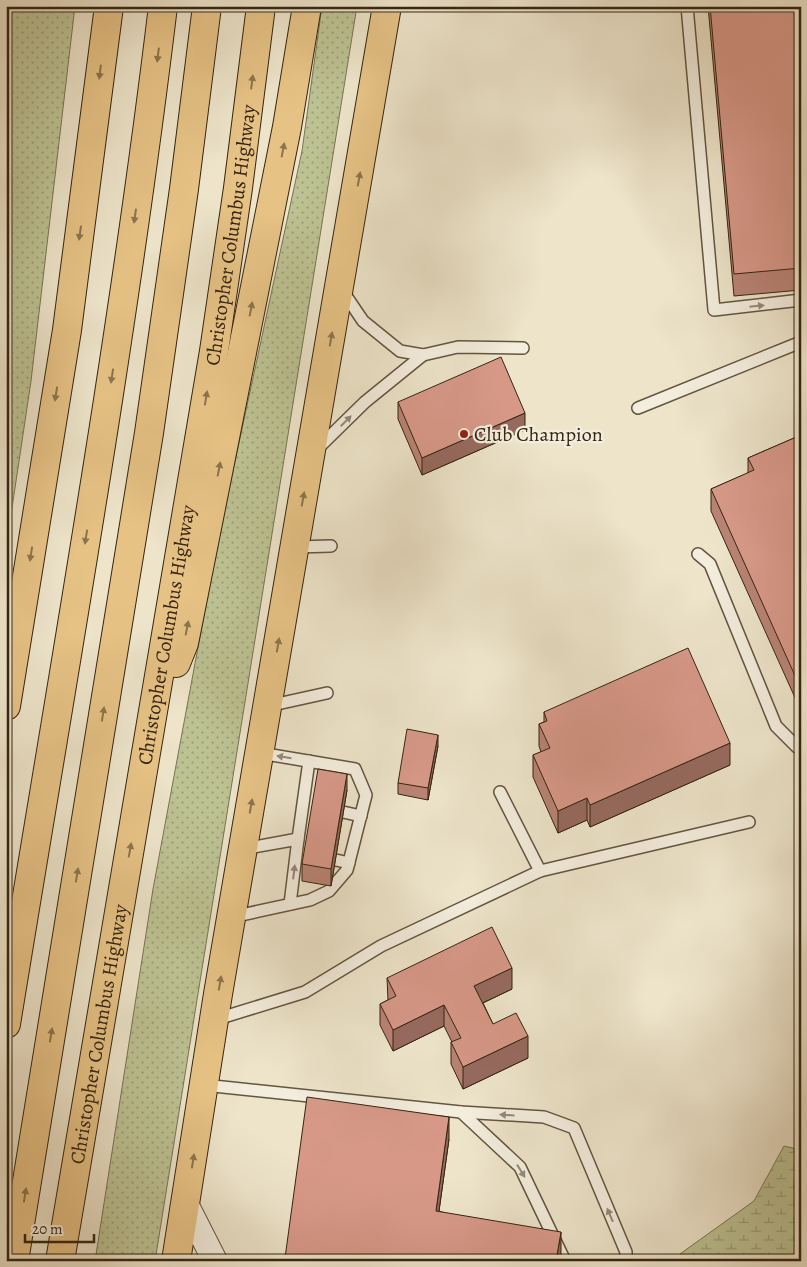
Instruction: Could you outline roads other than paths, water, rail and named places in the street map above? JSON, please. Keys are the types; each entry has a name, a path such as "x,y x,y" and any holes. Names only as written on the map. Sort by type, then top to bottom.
{"highway":[{"path":"6,706 66,330 108,6"},
{"path":"6,1024 115,356 149,122 163,6"},
{"path":"14,1261 155,397 183,198 207,6"},
{"name":"Christopher Columbus Highway","path":"60,1261 214,351 238,188 261,6"},
{"path":"152,723 184,643 287,127 307,6"},
{"path":"176,1261 214,1020 378,68 387,6"},
{"path":"378,68 392,6"}],"street":[{"path":"186,1204 215,1261"}],"lane":[{"path":"687,6 714,310 801,300"},
{"path":"340,287 363,321 400,351 423,355 458,347 523,348"},
{"path":"638,408 801,342"},
{"path":"311,455 365,402 423,355"},
{"path":"295,547 331,546"},
{"path":"698,554 710,564 776,726 797,748 801,748"},
{"path":"268,706 328,693"},
{"path":"232,917 310,900 329,891 347,870 366,794 355,768 260,753"},
{"path":"290,904 301,853 298,839 309,762"},
{"path":"500,792 540,871"},
{"path":"302,806 314,807"},
{"path":"344,812 361,816"},
{"path":"214,1020 305,992 381,946 540,871 749,822"},
{"path":"243,849 298,839"},
{"path":"336,860 349,863"},
{"path":"204,1085 461,1112 544,1117 574,1128 626,1252 626,1261"},
{"path":"461,1112 520,1167 565,1261"}],"place":[{"name":"Club Champion","path":"464,434"}]}
